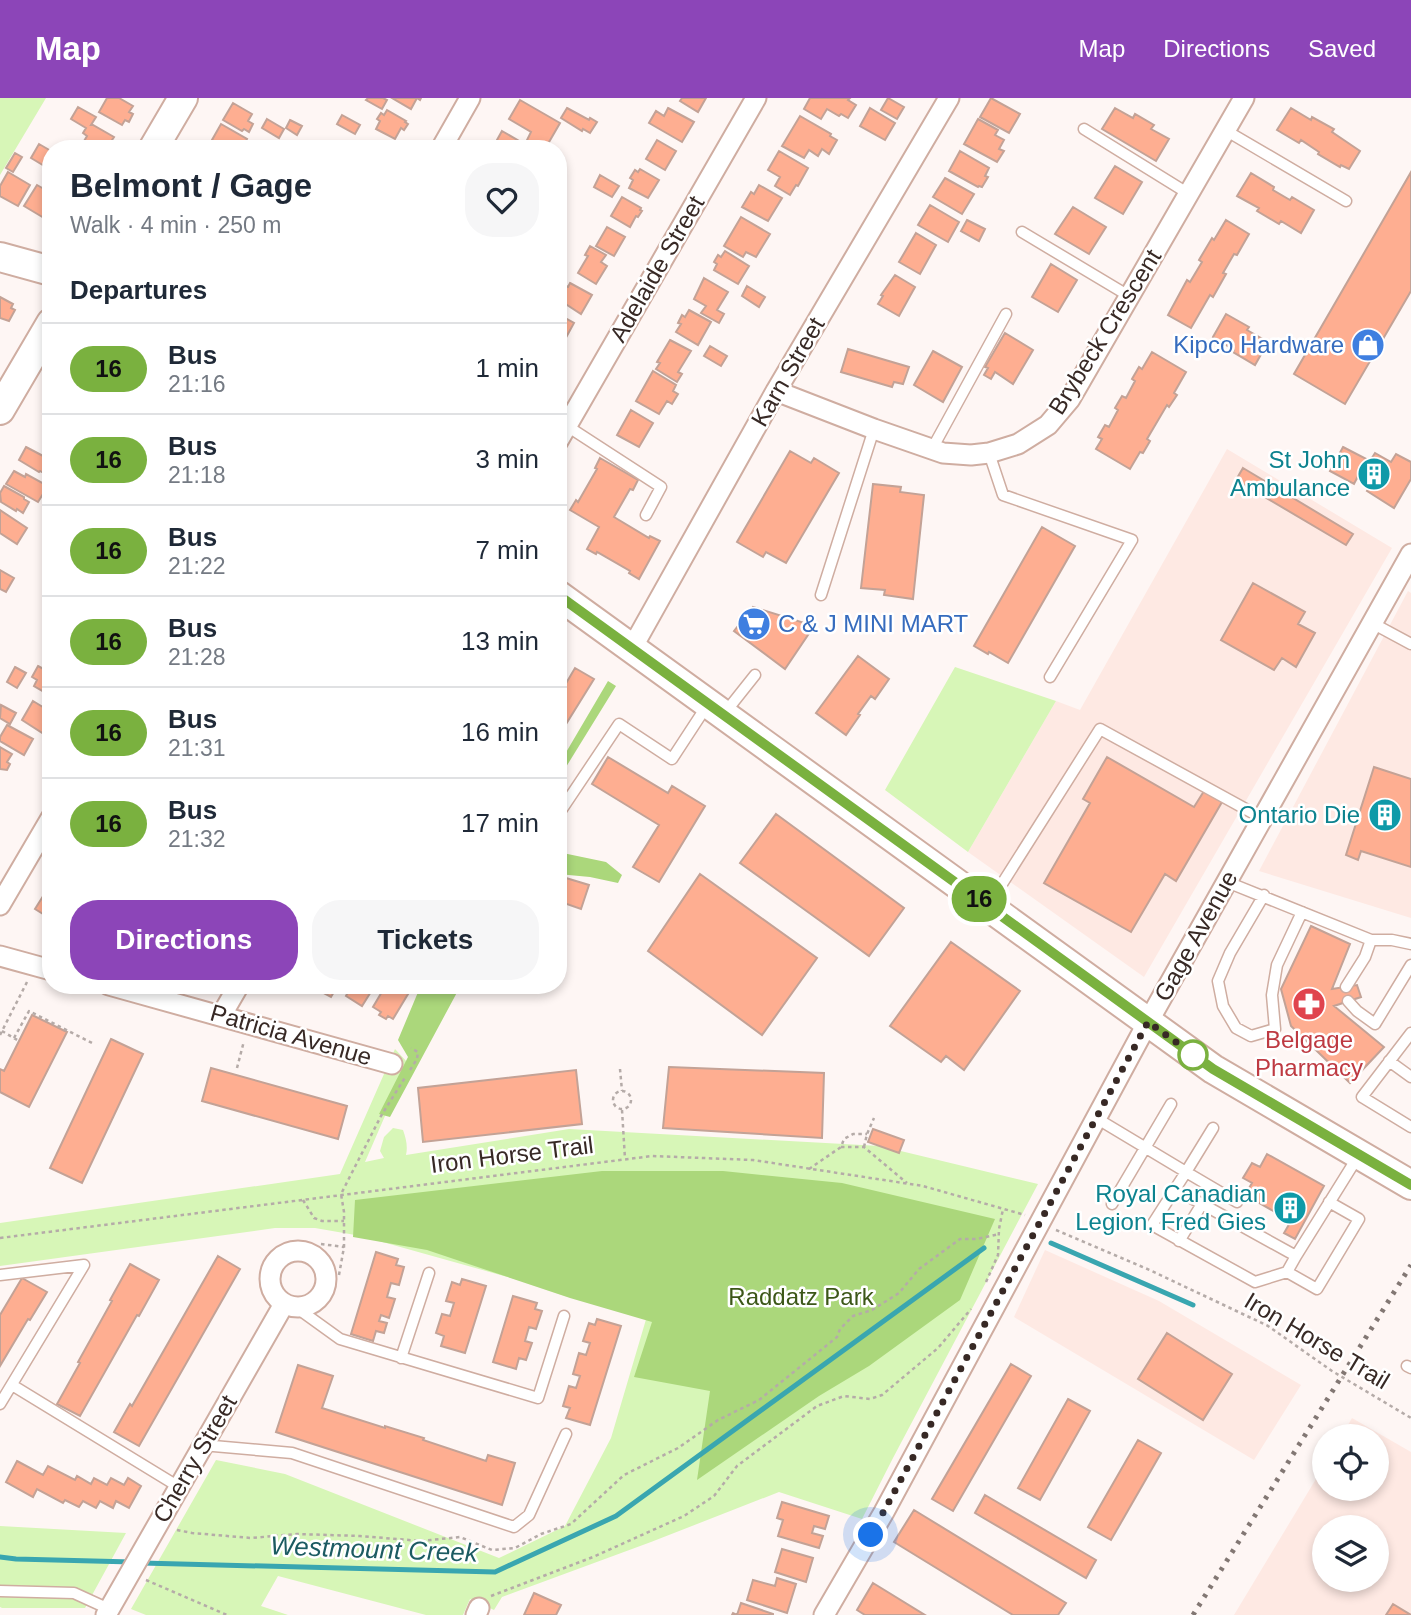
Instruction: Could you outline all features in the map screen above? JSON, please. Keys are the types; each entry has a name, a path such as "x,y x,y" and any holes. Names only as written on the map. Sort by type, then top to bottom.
{"street":[{"path":"158,140 183,98"},
{"path":"446,140 470,98"},
{"name":"Adelaide Street","path":"567,426 756,98"},
{"name":"Karn Street","path":"632,648 776,391 949,98"},
{"name":"Brybeck Crescent","path":"776,391 943,453 989,453 1018,444 1048,425 1070,399 1244,98"},
{"path":"0,257 42,269"},
{"path":"0,411 42,339"},
{"name":"Gage Avenue","path":"824,1615 884,1512 1148,1022 1411,554"},
{"path":"567,601 1213,1069 1411,1185"},
{"path":"0,905 42,833"},
{"path":"0,956 42,968"},
{"name":"Patricia Avenue","path":"142,994 392,1064"},
{"path":"221,1016 234,994"},
{"name":"Cherry Street","path":"107,1612 136,1577 145,1545 202,1445 290,1306"}],"lane":[{"path":"1084,129 1189,194"},
{"path":"1226,131 1346,201"},
{"path":"1022,232 1129,296"},
{"path":"932,449 1006,314"},
{"path":"821,596 874,429"},
{"path":"567,435 661,487 646,515"},
{"path":"989,453 1003,495 1132,540 1050,677"},
{"path":"1372,622 1411,644"},
{"path":"567,802 619,724 672,759 716,709 755,676"},
{"path":"988,906 1100,729 1262,818"},
{"path":"1227,881 1371,940 1411,944"},
{"path":"1264,895 1230,953 1218,981 1223,1006 1236,1028 1251,1036 1275,1029 1272,995 1277,965 1302,912"},
{"path":"1346,987 1365,957 1371,940"},
{"path":"1348,1001 1375,1024 1411,965"},
{"path":"1411,1033 1362,1097 1411,1127"},
{"path":"1389,1061 1411,1077"},
{"path":"1112,1204 1171,1104"},
{"path":"1096,1118 1237,1202"},
{"path":"1213,1128 1152,1225 1255,1282 1287,1272 1359,1154"},
{"path":"1175,1188 1296,1256"},
{"path":"1287,1272 1317,1289 1359,1219 1329,1202"},
{"path":"1179,1241 1202,1204"},
{"path":"0,1275 83,1265 0,1404"},
{"path":"401,1358 429,1273"},
{"path":"290,1306 340,1339 538,1398 564,1316"},
{"path":"12,1385 179,1486"},
{"path":"202,1445 292,1453 514,1527 528,1515 566,1434"},
{"path":"0,1591 74,1593 107,1612"}],"path":[{"path":"19,1041 1,1033 29,977"},
{"path":"14,1038 29,1011 92,1043"},
{"path":"237,1068 245,1038"},
{"path":"339,1275 344,1247 341,1194 381,1116 417,1059 418,1052 411,1048"},
{"path":"620,1069 622,1091"},
{"path":"622,1091 630,1095 631,1102 622,1110 614,1106 612,1100 616,1093 622,1091"},
{"path":"622,1110 625,1159"},
{"path":"864,1147 874,1118"},
{"path":"841,1147 844,1139 853,1134 867,1133"},
{"path":"809,1169 841,1147 864,1147 907,1183"},
{"name":"Iron Horse Trail","path":"0,1238 652,1156 753,1160 907,1183 1025,1215"},
{"path":"303,1199 314,1218 321,1221 344,1221"},
{"path":"983,1287 998,1255 1003,1209"},
{"name":"Iron Horse Trail","path":"1050,1228 1152,1271 1268,1326 1332,1371 1411,1418"},
{"path":"172,1528 192,1533 251,1538 297,1534 421,1541 460,1537 492,1550 515,1548 541,1534 571,1524 624,1475 678,1448 726,1416 759,1400 837,1337 840,1329 853,1316 872,1310 899,1293 919,1269 960,1239 977,1240 999,1234"},
{"path":"321,1244 344,1247"},
{"path":"478,1611 493,1594 593,1557 684,1516 713,1496 737,1466 817,1406 844,1396 870,1399 882,1395 938,1348 973,1307"},
{"path":"136,1577 152,1581 227,1615"}],"shaded area":[{"path":"1227,449 1392,548 1144,977 968,852 1056,701 1080,710"},
{"path":"1408,591 1411,593 1411,918 1259,871"},
{"path":"1045,1250 1159,1301 1301,1385 1254,1460 1014,1317"},
{"path":"1352,1418 1362,1424 1349,1424"},
{"path":"1389,1439 1411,1452 1411,1615 1234,1615 1312,1486 1312,1501 1389,1501"}],"green space":[{"path":"0,98 46,98 0,175"},
{"path":"955,667 1056,701 968,852 885,790"},
{"path":"608,681 616,686 567,765 567,751"},
{"path":"567,854 606,862 622,875 618,883 567,875"},
{"path":"417,994 456,994 390,1117 379,1114 408,1057 398,1040"},
{"name":"Raddatz Park","path":"395,1049 408,1063 365,1162 384,1158 380,1151 384,1137 393,1128 403,1130 406,1155 569,1129 880,1146 1038,1184 862,1519 779,1492 502,1597 494,1610 470,1599 463,1615 426,1615 278,1576 261,1606 288,1615 146,1615 131,1609 216,1460 285,1474 499,1558 565,1526 611,1438 647,1316 361,1236 315,1228 275,1228 0,1266 0,1223 340,1174"},
{"path":"602,1171 723,1171 842,1183 995,1219 960,1300 869,1366 819,1396 697,1480 710,1391 634,1377 652,1322 570,1298 427,1250 353,1237 355,1200"},
{"path":"0,1526 126,1533 85,1608 2,1608"}],"building":[{"path":"107,98 119,98 133,106 129,112 133,114 129,122 125,120 122,125 99,112"},
{"path":"392,98 417,98 411,109"},
{"path":"682,98 706,98 698,112 680,101"},
{"path":"810,98 850,98 848,100 856,105 848,118 827,109 821,119 804,109"},
{"path":"888,98 904,107 897,119 881,110"},
{"path":"991,98 1020,114 1009,133 980,117"},
{"path":"366,100 387,100 382,109"},
{"path":"520,100 560,123 550,140 527,140 531,132 509,119"},
{"path":"233,103 252,114 248,121 253,124 249,132 223,120"},
{"path":"78,107 96,117 91,125 114,137 112,140 85,140 87,136 83,133 86,128 71,119"},
{"path":"567,108 597,122 590,133 561,118"},
{"path":"668,108 694,122 682,142 649,123 656,111 664,116"},
{"path":"870,108 895,123 885,140 860,126"},
{"path":"1115,108 1133,118 1135,114 1154,125 1151,129 1169,139 1156,161 1102,129"},
{"path":"1291,108 1334,129 1332,132 1360,151 1349,169 1341,165 1340,167 1318,154 1319,152 1301,140 1299,143 1277,130"},
{"path":"387,110 408,124 404,130 401,128 395,139 376,129 380,121 377,119"},
{"path":"342,115 360,125 355,134 337,124"},
{"path":"800,116 837,140 829,154 822,149 818,156 809,150 804,158 782,146"},
{"path":"267,119 284,129 279,138 262,128"},
{"path":"978,119 998,130 995,135 1004,140 999,149 1004,151 997,162 964,144"},
{"path":"290,120 302,126 297,135 286,128"},
{"path":"221,124 247,139 246,140 212,140"},
{"path":"502,131 517,140 497,140"},
{"path":"657,140 676,151 665,170 646,159"},
{"path":"39,144 42,146 42,165 31,158"},
{"path":"779,151 808,168 790,195 775,186 780,177 768,170"},
{"path":"960,151 989,168 985,176 988,177 982,187 949,171"},
{"path":"15,153 22,157 13,172 6,168"},
{"path":"1115,166 1142,182 1123,214 1095,198"},
{"path":"640,169 659,180 648,198 629,188 633,180 630,178 635,170 638,172"},
{"path":"8,172 30,185 18,206 0,196 0,186"},
{"path":"1411,172 1411,291 1345,404 1294,374"},
{"path":"1251,173 1290,200 1292,197 1314,210 1301,233 1281,221 1279,224 1257,211 1259,208 1237,196"},
{"path":"600,175 619,186 612,197 594,187"},
{"path":"945,178 974,194 962,214 933,197"},
{"path":"37,185 42,188 42,217 24,206"},
{"path":"759,185 782,198 768,221 742,207"},
{"path":"622,197 642,211 630,227 611,216"},
{"path":"930,205 959,222 948,242 918,225"},
{"path":"1073,207 1106,227 1089,254 1055,234"},
{"path":"741,217 770,234 756,257 746,252 743,257 724,246"},
{"path":"967,220 985,229 979,241 961,231"},
{"path":"1226,220 1249,234 1223,273 1226,274 1213,297 1210,295 1191,328 1168,315 1187,280 1190,282 1202,262 1199,260 1212,238 1214,240"},
{"path":"607,227 625,237 614,256 596,246"},
{"path":"916,233 936,245 920,274 899,262"},
{"path":"590,246 606,255 601,262 607,266 596,284 578,273 588,256 585,255"},
{"path":"725,251 749,266 738,284 714,270 718,255 721,257"},
{"path":"1051,264 1077,280 1058,312 1032,297"},
{"path":"895,275 915,287 899,316 878,304"},
{"path":"704,278 728,292 717,310 724,314 719,323 701,313 706,306 694,299"},
{"path":"570,283 592,295 581,314 567,305"},
{"path":"747,286 765,297 759,307 742,296"},
{"path":"0,297 13,304 11,308 15,310 9,321 0,318"},
{"path":"689,310 711,322 698,345 676,332 682,315 685,317"},
{"path":"1226,314 1268,342 1255,365 1213,337"},
{"path":"567,319 574,323 567,336"},
{"path":"1005,333 1033,350 1013,384 995,372 991,379 984,375 988,368 985,367"},
{"path":"670,340 691,351 678,372 682,374 677,382 656,369 660,363 657,362"},
{"path":"710,346 727,356 721,366 704,356"},
{"path":"848,349 909,367 903,384 894,382 892,387 841,372"},
{"path":"933,351 962,367 943,402 914,385"},
{"path":"1152,352 1186,372 1174,393 1177,395 1169,407 1167,405 1147,439 1150,441 1130,469 1096,449 1102,439 1098,437 1105,425 1109,427 1118,410 1115,408 1122,396 1126,398 1135,381 1132,379"},
{"path":"653,371 676,385 673,391 678,394 672,404 667,401 659,414 636,401"},
{"path":"631,410 653,423 639,447 617,435"},
{"path":"26,447 42,455 42,472 39,472 19,460"},
{"name":"St John Ambulance","path":"1343,447 1370,461 1375,453 1391,462 1396,454 1411,462 1411,479 1394,508 1367,491 1370,486 1357,478 1354,484 1330,471"},
{"path":"790,451 811,463 814,458 839,473 786,563 766,552 763,557 737,542"},
{"path":"600,458 638,480 614,517 649,538 650,536 660,541 639,579 629,573 630,571 587,549 599,527 570,510 576,500 578,502 597,469 595,468"},
{"path":"1243,468 1353,534 1346,545 1236,480"},
{"path":"14,471 25,477 26,474 42,483 42,496 38,502 6,484"},
{"path":"873,484 901,487 900,492 924,495 913,599 884,595 885,590 861,588"},
{"path":"4,486 29,502 23,513 1,502 0,493"},
{"path":"0,510 27,528 17,544 0,533"},
{"path":"1042,527 1075,546 1008,663 974,646"},
{"path":"0,570 14,578 6,592 0,589"},
{"path":"1253,583 1305,612 1298,624 1315,633 1296,667 1282,658 1274,670 1221,640"},
{"path":"753,607 814,626 785,669 734,631"},
{"path":"858,656 889,679 875,699 871,696 846,735 816,713"},
{"path":"38,666 42,668 42,691 34,686 37,680 32,677"},
{"path":"15,667 26,673 17,688 7,682"},
{"path":"575,668 594,679 567,722 567,682"},
{"path":"33,701 42,706 42,733 22,720"},
{"path":"1,705 16,713 10,724 0,718"},
{"path":"7,725 33,739 24,755 0,741"},
{"path":"0,747 12,754 7,762 10,764 7,770 0,769"},
{"path":"608,757 668,793 672,786 705,806 659,882 633,867 659,825 592,784"},
{"path":"1107,757 1194,807 1204,791 1222,802 1176,881 1165,874 1131,932 1044,883 1090,803 1083,799"},
{"name":"Ontario Die","path":"1374,767 1411,779 1411,867 1361,851 1358,860 1346,855"},
{"path":"776,814 904,908 869,956 740,863"},
{"path":"700,874 817,958 762,1035 648,951"},
{"path":"567,878 589,885 581,909 567,904"},
{"path":"42,898 42,913 35,909"},
{"path":"1311,926 1350,944 1332,989 1357,985 1361,997 1334,1006 1384,1047 1350,1083 1291,1026 1281,989"},
{"path":"951,942 1020,991 964,1070 946,1056 941,1062 890,1026"},
{"path":"347,994 370,994 362,1006 346,996"},
{"path":"381,994 408,994 393,1019 379,1015 381,1012 373,1007"},
{"path":"32,1015 67,1032 29,1107 0,1092 0,1069 4,1071"},
{"path":"111,1039 143,1054 82,1183 50,1168"},
{"path":"669,1067 824,1073 822,1138 663,1128"},
{"path":"211,1068 347,1106 338,1139 202,1101"},
{"path":"576,1070 582,1124 423,1142 418,1088"},
{"path":"873,1129 904,1140 899,1153 868,1142"},
{"name":"Royal Canadian Legion, Fred Gies","path":"1267,1154 1324,1186 1295,1239 1284,1233 1291,1221 1245,1195 1252,1183 1243,1178 1252,1163 1260,1167"},
{"path":"376,1252 398,1259 396,1265 404,1267 399,1285 391,1283 387,1297 395,1299 389,1318 381,1315 379,1321 387,1323 384,1333 376,1331 373,1341 351,1334"},
{"path":"218,1256 240,1269 139,1446 114,1432 130,1404 132,1406"},
{"path":"130,1264 159,1280 80,1416 57,1404"},
{"path":"22,1278 47,1292 0,1366 0,1315"},
{"path":"462,1279 486,1286 465,1353 441,1346 444,1336 436,1333 442,1314 450,1316 454,1303 446,1301 452,1282 460,1285"},
{"path":"513,1296 537,1303 535,1309 542,1311 536,1329 529,1327 525,1341 532,1343 526,1360 519,1358 516,1369 493,1362"},
{"path":"597,1319 621,1326 590,1425 566,1418 570,1408 563,1406 569,1386 576,1388 580,1376 573,1374 579,1353 586,1355 590,1343 583,1341 589,1323 595,1325"},
{"path":"1167,1333 1232,1374 1203,1420 1138,1379"},
{"path":"1011,1364 1031,1376 953,1511 932,1499"},
{"path":"298,1365 333,1376 322,1408 424,1438 423,1440 486,1461 488,1455 515,1463 502,1505 276,1432"},
{"path":"1068,1399 1090,1411 1040,1500 1018,1488"},
{"path":"1138,1440 1161,1453 1111,1540 1088,1527"},
{"path":"17,1461 43,1475 48,1466 75,1480 77,1476 91,1484 94,1478 107,1485 111,1478 124,1485 128,1478 141,1486 129,1508 116,1501 113,1508 100,1501 96,1508 83,1501 79,1507 65,1500 63,1503 37,1489 33,1497 6,1482"},
{"path":"985,1495 1096,1560 1086,1578 975,1513"},
{"path":"782,1502 829,1516 825,1529 814,1526 812,1533 823,1536 819,1548 778,1536 783,1520 777,1518"},
{"path":"914,1510 1066,1603 1058,1615 1013,1615 894,1542"},
{"path":"782,1549 813,1558 806,1582 775,1572"},
{"path":"777,1578 796,1584 787,1613 747,1600 753,1580 775,1586"},
{"path":"873,1583 925,1615 865,1615 857,1610"},
{"path":"534,1593 561,1605 556,1615 524,1615"},
{"path":"741,1603 773,1614 773,1615 737,1615"},
{"path":"1393,1604 1411,1615 1386,1615"}],"waterway":[{"name":"Westmount Creek","path":"1051,1243 1193,1305"},
{"name":"Westmount Creek","path":"142,1563 495,1572 616,1516 984,1248"},
{"name":"Westmount Creek","path":"0,1557 132,1562"}],"railway":[{"path":"1193,1615 1411,1265"}],"bus line":[{"name":"16","path":"567,602 1213,1069 1411,1185"}],"place":[{"name":"Kipco Hardware","path":"1368,345"},
{"name":"St John Ambulance","path":"1374,474"},
{"name":"C & J MINI MART","path":"754,624"},
{"name":"Ontario Die","path":"1385,815"},
{"name":"Belgage Pharmacy","path":"1309,1004"},
{"name":"Royal Canadian Legion, Fred Gies","path":"1290,1208"}],"route":[{"path":"871,1535 1148,1022 1197,1057 1193,1055"}]}
